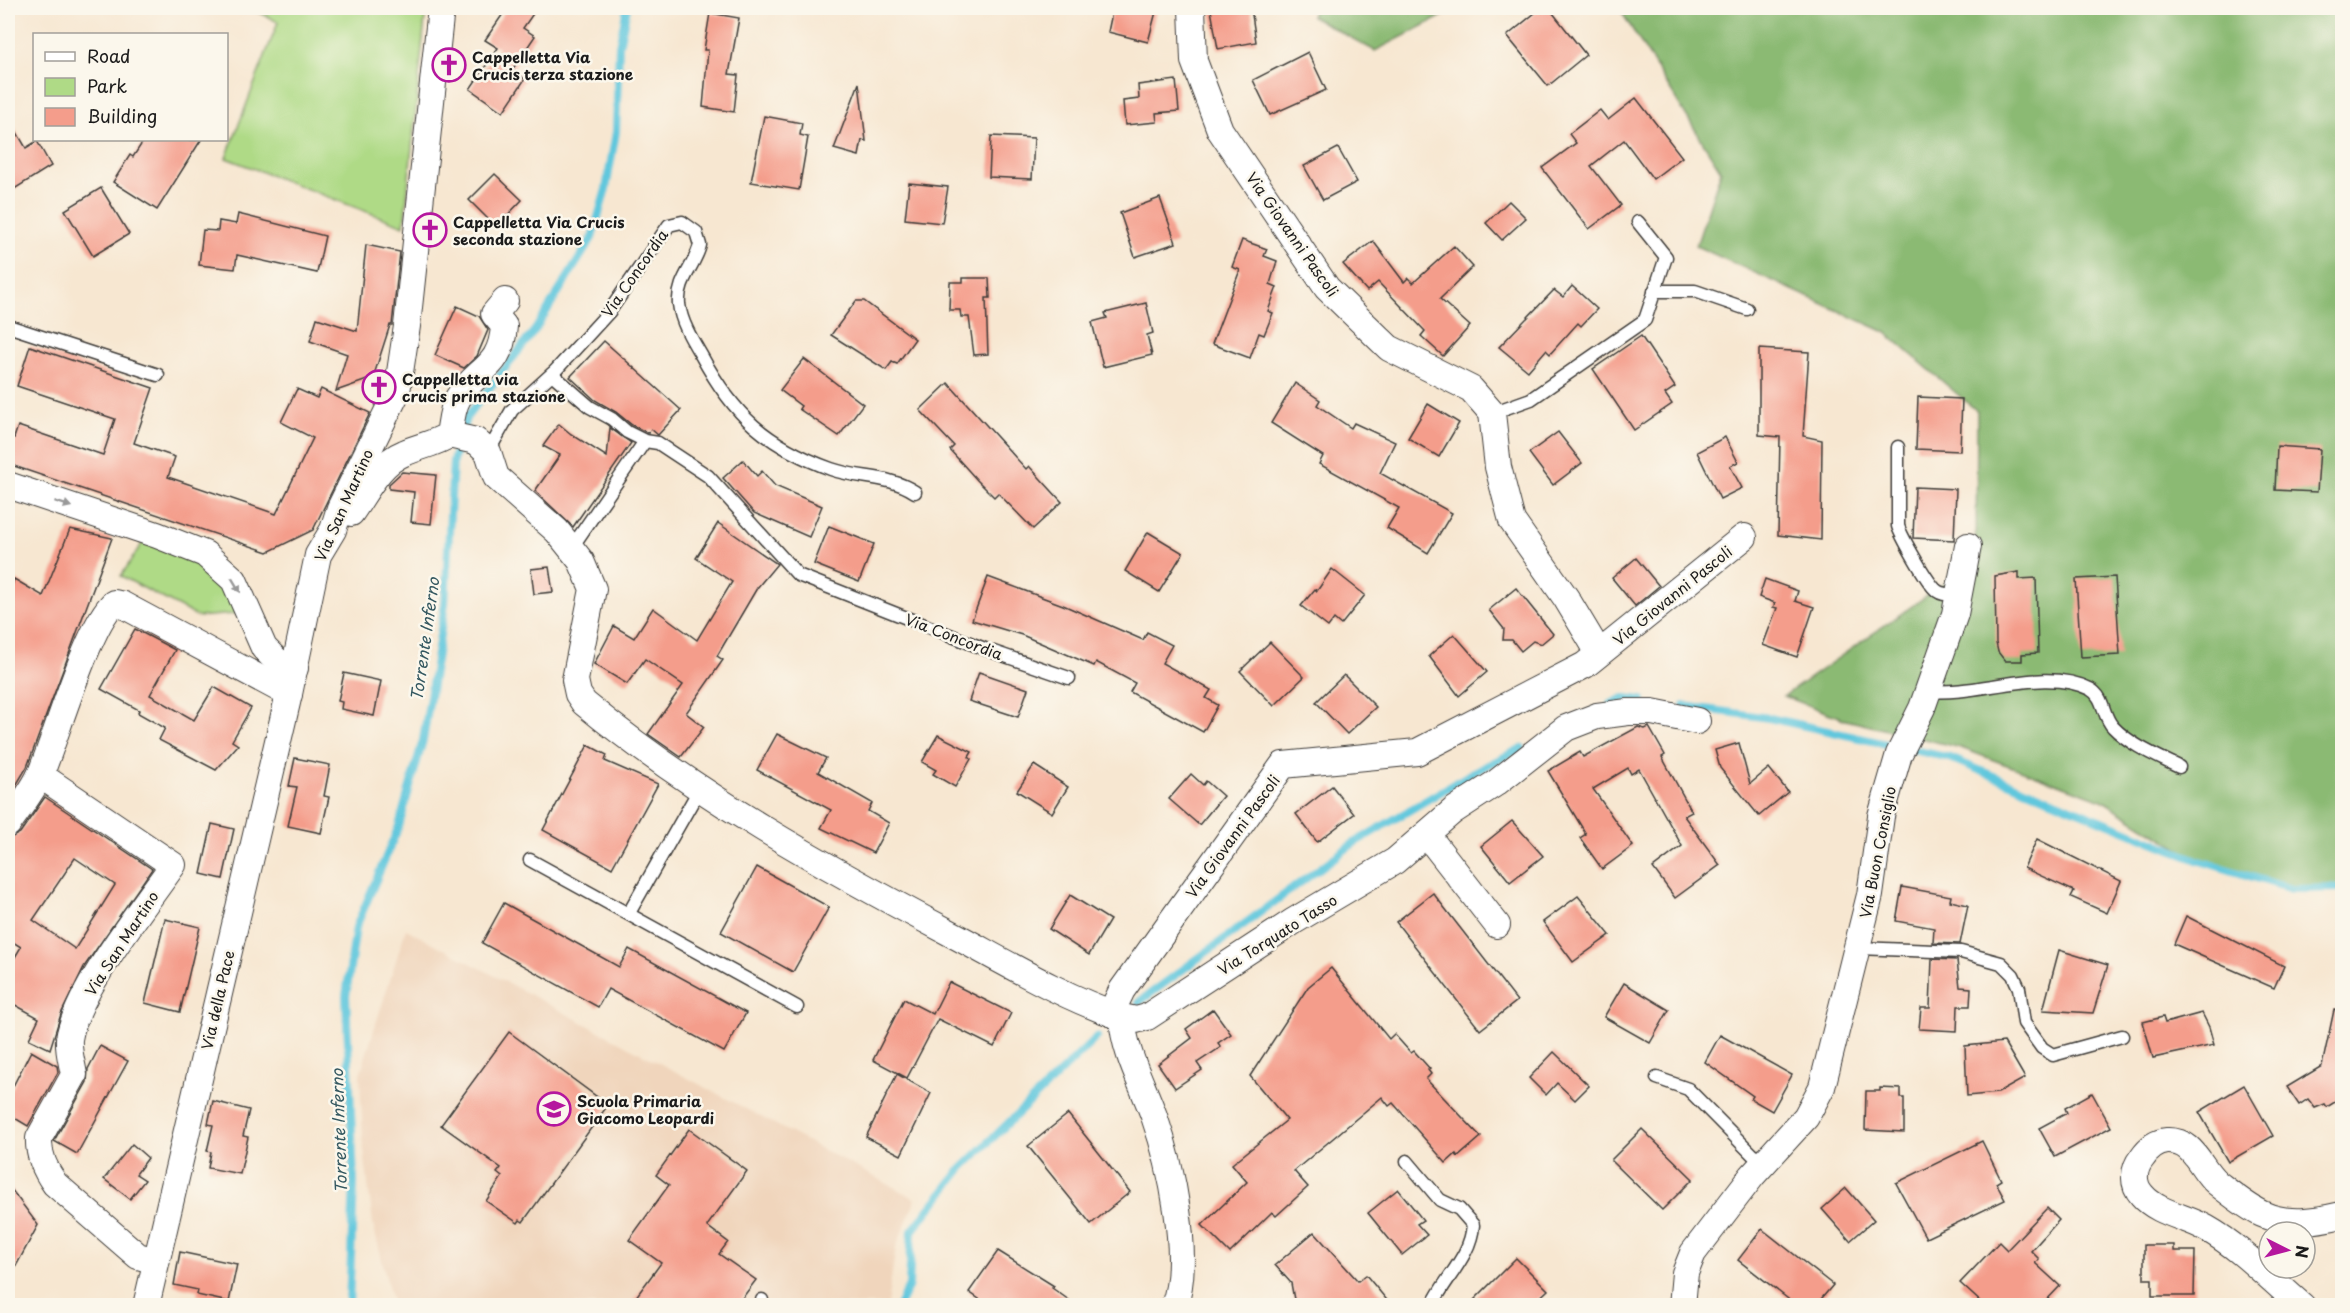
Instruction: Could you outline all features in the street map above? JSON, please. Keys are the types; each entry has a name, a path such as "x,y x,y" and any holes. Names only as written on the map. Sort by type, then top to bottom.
{"street":[{"name":"Via San Martino","path":"289,694 318,555 333,530 340,508 397,392 407,326 441,8"},
{"name":"Via Giovanni Pascoli","path":"1192,8 1194,61 1220,130 1327,288 1389,348 1471,389 1492,413 1498,467 1512,521 1566,598 1599,653"},
{"path":"505,301 494,314 504,326 503,344 495,359 457,400 467,441 496,477 572,547 593,585 576,675 576,689 580,699 699,789 870,891 1035,978 1116,1015 1155,1118 1173,1192 1181,1241 1182,1266 1176,1305"},
{"path":"333,530 351,513 387,464 404,453 432,445 467,441"},
{"path":"8,485 157,535 204,554 226,571 239,589 264,648 277,661 295,668"},
{"name":"Via Giovanni Pascoli","path":"1116,1015 1122,990 1283,765 1417,752 1585,664 1744,537"},
{"name":"Via Buon Consiglio","path":"1682,1305 1684,1273 1693,1253 1762,1164 1806,1117 1822,1087 1870,895 1881,816 1904,746 1928,691 1966,587 1968,546"},
{"path":"8,824 40,775 90,644 105,610 114,603 123,605 289,694"},
{"name":"Via della Pace","path":"146,1305 289,694"},
{"name":"Via Torquato Tasso","path":"1116,1015 1136,1020 1147,1017 1294,921 1395,861 1453,811 1496,783 1551,738 1575,724 1606,714 1628,712 1652,712 1696,721"},
{"name":"Via San Martino","path":"40,775 173,865 84,998 70,1035 69,1058 74,1075 39,1138 38,1147 48,1174 55,1184 138,1256 156,1261"},
{"path":"1427,835 1497,925"},
{"path":"2302,1305 2250,1257 2205,1227 2157,1206 2141,1195 2134,1179 2137,1164 2147,1150 2162,1142 2183,1143 2194,1153 2215,1182 2263,1214 2308,1223 2343,1215"}],"lane":[{"name":"Via Concordia","path":"467,441 512,410 552,374 609,312 669,225 682,222 696,232 700,245 681,286 679,307 682,319 714,379 731,404 760,433 803,459 840,471 889,481 915,492"},
{"path":"1492,413 1531,399 1644,320 1666,257 1638,222"},
{"path":"1654,291 1695,291 1747,309"},
{"path":"8,326 158,375"},
{"name":"Via Concordia","path":"552,374 590,406 645,441 658,443 708,476 798,575 985,649 1069,678"},
{"path":"572,547 645,441"},
{"path":"1898,447 1898,526 1901,538 1935,590 1966,587"},
{"path":"1928,691 1961,692 2044,681 2089,689 2100,699 2105,717 2112,727 2133,742 2179,767"},
{"path":"629,913 699,789"},
{"path":"530,860 797,1007"},
{"path":"1857,948 1961,952 2001,963 2013,975 2019,988 2024,1023 2042,1048 2053,1055 2122,1036"},
{"path":"1657,1078 1688,1089 1762,1164"},
{"path":"1407,1161 1440,1200 1460,1209 1473,1225 1473,1232 1459,1263 1439,1289 1432,1305"}],"shaded area":[{"name":"Scuola Primaria Giacomo Leopardi","path":"406,929 916,1199 896,1247 887,1305 393,1305 373,1224 363,1143 360,1074"}],"green space":[{"path":"251,8 426,8 404,226 226,158 278,22"},
{"path":"1315,8 1458,8 1375,51 1311,16"},
{"path":"1619,8 2342,8 2342,888 2292,889 2197,860 2102,800 1961,748 1846,720 1784,696 1976,561 1977,411 1885,332 1696,246 1721,171"},
{"path":"143,542 201,552 247,607 234,614 198,617 121,576"}],"building":[{"path":"507,8 537,8 523,28 535,36 512,70 525,79 503,112 470,89 498,48 485,40"},
{"path":"1113,8 1157,8 1148,42 1108,32"},
{"path":"1251,8 1256,42 1218,49 1211,10"},
{"path":"1541,8 1549,8 1586,55 1548,86 1507,36"},
{"path":"710,13 739,18 729,74 738,75 734,112 703,107 708,50 704,50"},
{"path":"1308,52 1326,90 1270,115 1253,80"},
{"path":"1176,80 1179,111 1156,113 1157,122 1125,125 1123,101 1139,99 1138,85"},
{"path":"859,83 866,141 862,140 859,156 834,149"},
{"path":"1636,98 1682,157 1653,179 1624,140 1591,166 1621,205 1589,229 1542,168 1576,143 1569,134 1600,110 1608,120"},
{"path":"764,116 802,123 800,135 808,137 799,190 751,182"},
{"path":"8,117 26,148 37,141 51,166 8,193"},
{"path":"991,136 1034,138 1032,179 989,177"},
{"path":"143,141 200,141 157,210 113,182 130,155 133,157"},
{"path":"1338,148 1357,182 1323,200 1304,166"},
{"path":"495,174 522,200 496,227 469,200"},
{"path":"909,183 948,187 942,223 905,219"},
{"path":"101,188 129,234 93,256 65,210"},
{"path":"1160,198 1176,243 1135,257 1120,213"},
{"path":"1509,201 1526,218 1502,240 1486,223"},
{"path":"238,214 325,236 317,273 237,255 235,269 199,265 203,230 218,231 219,221 236,224"},
{"path":"1242,240 1267,249 1264,256 1277,261 1270,284 1277,287 1268,311 1273,313 1264,335 1259,333 1250,358 1212,344 1240,270 1232,267"},
{"path":"1373,241 1404,282 1408,278 1413,283 1454,246 1473,267 1440,299 1470,326 1443,356 1421,336 1425,331 1378,282 1367,291 1343,264"},
{"path":"366,245 400,252 392,325 390,325 373,378 336,391 347,354 310,341 317,318 357,331"},
{"path":"963,278 989,278 990,298 986,298 988,354 974,355 969,317 961,317 960,310 949,310 950,282 963,282"},
{"path":"1572,286 1597,309 1581,326 1578,323 1550,354 1546,350 1528,371 1499,347 1554,290 1563,297"},
{"path":"856,301 864,301 915,339 897,364 892,362 886,370 831,335"},
{"path":"1146,303 1153,333 1147,335 1152,355 1103,367 1092,322 1107,318 1105,313"},
{"path":"457,306 479,316 488,330 477,356 464,368 435,355"},
{"path":"1641,336 1675,387 1665,394 1672,404 1634,430 1593,369"},
{"path":"604,341 681,410 658,435 651,429 648,433 632,425 616,412 595,400 570,377"},
{"path":"30,346 153,388 134,443 175,457 168,477 276,514 313,438 281,422 297,389 317,398 321,389 370,413 313,530 268,552 8,464 8,436 14,438 18,426 103,455 115,419 17,386"},
{"path":"1759,349 1809,352 1803,436 1822,440 1821,540 1778,535 1780,437 1759,435"},
{"path":"804,359 863,404 839,436 799,409 801,406 780,390"},
{"path":"948,383 1026,469 1029,466 1062,502 1033,529 998,493 994,497 977,480 950,450 954,446 920,410"},
{"path":"1295,383 1320,400 1317,405 1351,428 1354,423 1395,442 1380,473 1452,513 1428,553 1387,528 1399,508 1319,464 1323,456 1271,423"},
{"path":"1918,397 1962,399 1960,451 1916,449"},
{"path":"1428,404 1459,423 1439,457 1408,438"},
{"path":"559,424 607,457 610,428 631,443 573,527 535,491 560,455 543,446"},
{"path":"1558,432 1582,463 1553,485 1529,453"},
{"path":"1725,437 1738,462 1730,466 1742,488 1720,499 1697,452"},
{"path":"2277,446 2320,449 2317,492 2275,490"},
{"path":"743,460 757,476 762,471 775,486 822,506 809,537 754,513 723,478"},
{"path":"402,472 436,475 431,524 411,522 414,492 389,489 389,484"},
{"path":"1915,487 1956,489 1954,540 1913,538"},
{"path":"718,523 777,564 757,588 717,656 723,660 686,713 704,727 681,757 648,734 683,685 645,659 627,684 594,664 614,626 634,638 653,608 697,640 732,582 696,558"},
{"path":"829,526 874,544 859,582 814,564"},
{"path":"70,529 112,538 27,767 8,799 8,600 14,579 43,596"},
{"path":"1148,532 1183,553 1159,592 1125,571"},
{"path":"1636,558 1659,586 1635,606 1612,578"},
{"path":"549,567 553,592 534,594 531,569"},
{"path":"1332,569 1365,595 1341,625 1334,619 1328,627 1301,606 1315,589 1317,591"},
{"path":"2019,572 2019,579 2036,578 2038,653 2022,654 2022,661 2005,661 1998,652 1996,643 1995,576"},
{"path":"988,577 1063,605 1143,640 1147,632 1172,645 1162,663 1211,690 1206,698 1218,705 1203,732 1130,692 1135,683 1096,662 1094,666 1022,635 972,620"},
{"path":"2115,577 2120,655 2081,657 2076,579"},
{"path":"1765,579 1798,591 1795,601 1814,607 1797,657 1763,645 1777,608 1773,607 1775,603 1759,597"},
{"path":"1516,588 1553,634 1541,644 1533,641 1521,651 1512,640 1503,640 1504,629 1489,610"},
{"path":"135,629 175,650 150,695 194,720 214,687 251,708 232,741 238,745 216,770 159,740 165,728 138,713 139,710 101,689"},
{"path":"1454,634 1487,672 1459,696 1429,656"},
{"path":"1270,642 1304,677 1274,706 1240,671"},
{"path":"979,672 1028,689 1018,717 969,701"},
{"path":"344,673 381,681 374,716 341,709 342,702 338,701"},
{"path":"1344,675 1376,707 1347,734 1316,702"},
{"path":"1638,727 1645,729 1649,727 1665,755 1662,757 1692,812 1684,816 1720,865 1675,898 1653,868 1682,846 1639,769 1631,774 1628,768 1593,789 1633,846 1602,869 1580,838 1586,834 1548,771 1580,752 1583,757"},
{"path":"777,734 826,758 818,772 872,803 868,811 889,823 873,853 821,828 831,810 757,770"},
{"path":"938,735 972,752 969,757 971,759 955,787 933,774 936,770 922,762"},
{"path":"1739,743 1750,784 1769,768 1788,792 1759,816 1720,768 1715,750"},
{"path":"588,745 607,755 605,761 658,784 612,868 543,830"},
{"path":"295,758 330,765 324,796 329,797 321,833 288,826 297,787 289,786"},
{"path":"1034,765 1068,787 1052,813 1017,791"},
{"path":"1191,774 1203,785 1206,781 1223,796 1199,825 1169,799"},
{"path":"1332,786 1354,814 1317,842 1296,814"},
{"path":"45,797 152,869 84,967 61,1014 50,1049 29,1039 39,1018 8,1001 8,969 21,947 8,939 8,839 20,833","holes":["75,858 115,885 75,949 33,920"]},
{"path":"1512,821 1543,856 1510,882 1481,846"},
{"path":"212,824 234,829 223,879 201,874"},
{"path":"2037,839 2121,881 2107,913 2071,897 2074,891 2024,868"},
{"path":"757,867 829,907 793,972 721,932"},
{"path":"1902,887 1951,896 1950,901 1968,905 1960,944 1933,943 1934,928 1896,921"},
{"path":"1433,893 1517,1001 1480,1030 1396,922"},
{"path":"1070,895 1110,920 1089,955 1049,929"},
{"path":"1578,896 1610,935 1573,962 1543,922"},
{"path":"504,903 619,967 629,949 746,1013 724,1052 608,989 598,1007 482,943"},
{"path":"2186,916 2284,966 2274,988 2174,944"},
{"path":"165,919 200,927 180,1012 145,1003"},
{"path":"2059,950 2108,965 2093,1013 2043,1010"},
{"path":"1932,959 1957,960 1960,987 1971,988 1970,1006 1958,1006 1957,1031 1919,1029 1921,1008 1930,1008"},
{"path":"1331,968 1389,1039 1394,1034 1430,1069 1428,1070 1431,1074 1426,1079 1481,1137 1458,1157 1456,1154 1446,1163 1393,1103 1389,1106 1382,1097 1294,1171 1308,1187 1276,1216 1272,1212 1230,1253 1202,1225 1247,1182 1232,1164 1287,1120 1250,1076 1308,987"},
{"path":"949,982 1011,1013 994,1047 938,1019 907,1078 873,1060 904,999 933,1014"},
{"path":"1624,983 1669,1010 1650,1043 1604,1017"},
{"path":"1213,1009 1231,1034 1218,1043 1221,1047 1197,1063 1202,1070 1175,1088 1158,1064 1192,1038 1186,1029"},
{"path":"2334,1010 2343,1011 2343,1097 2327,1107 2325,1104 2315,1108 2308,1099 2299,1105 2287,1087 2322,1066"},
{"path":"2202,1013 2214,1045 2153,1058 2143,1022 2163,1017 2165,1023"},
{"path":"509,1032 608,1105 523,1222 520,1220 518,1223 486,1201 502,1177 497,1173 501,1168 441,1125"},
{"path":"1720,1035 1792,1075 1772,1111 1751,1099 1753,1096 1705,1062"},
{"path":"2004,1042 2025,1078 1998,1093 1967,1096 1965,1046"},
{"path":"100,1046 128,1061 77,1154 54,1141 87,1082 88,1069"},
{"path":"31,1051 57,1066 58,1072 28,1126 8,1114 8,1096"},
{"path":"1554,1052 1589,1086 1575,1100 1557,1083 1546,1095 1529,1078"},
{"path":"897,1074 931,1093 901,1155 866,1137"},
{"path":"2244,1085 2273,1136 2228,1162 2199,1112"},
{"path":"1880,1088 1901,1089 1901,1098 1904,1098 1904,1132 1865,1130 1866,1091 1880,1091"},
{"path":"2092,1093 2111,1127 2055,1157 2039,1128 2067,1113 2065,1108"},
{"path":"213,1101 249,1110 243,1136 248,1137 240,1174 208,1168 211,1152 207,1151 213,1125 208,1124"},
{"path":"1068,1114 1130,1192 1091,1224 1028,1146"},
{"path":"689,1129 747,1171 707,1226 728,1242 719,1254 756,1280 737,1305 630,1305 661,1263 629,1240 669,1185 656,1175"},
{"path":"1642,1129 1693,1179 1662,1210 1611,1160"},
{"path":"1982,1141 2001,1180 1996,1183 2005,1200 1926,1238 1896,1183"},
{"path":"132,1144 148,1158 136,1174 145,1180 130,1199 104,1179"},
{"path":"8,1185 38,1225 8,1281"},
{"path":"1846,1188 1874,1220 1850,1241 1822,1209"},
{"path":"1398,1189 1423,1220 1417,1224 1427,1235 1402,1255 1368,1213"},
{"path":"2047,1208 2059,1220 2031,1251 2039,1259 2035,1263 2060,1286 2042,1305 1984,1305 1960,1283 1999,1242 2007,1250"},
{"path":"1762,1229 1833,1285 1816,1305 1796,1305 1738,1260"},
{"path":"1314,1232 1358,1281 1366,1275 1391,1305 1295,1305 1291,1283 1275,1265"},
{"path":"2144,1245 2174,1245 2174,1251 2195,1251 2194,1296 2152,1296 2152,1279 2144,1279"},
{"path":"998,1251 1054,1286 1052,1288 1076,1305 988,1305 969,1292"},
{"path":"180,1252 237,1264 229,1302 197,1295 198,1290 174,1285"},
{"path":"1516,1258 1548,1290 1532,1305 1469,1305"}],"waterway":[{"name":"Torrente Inferno","path":"349,1306 354,1182 346,996 356,927 399,826 423,740 445,604 453,461 466,418 535,330 592,238 606,189 616,132 619,46 627,8"},
{"path":"1611,704 1624,698 1642,700"},
{"path":"1684,706 1769,718 1950,758 2197,860 2292,889 2342,888"},
{"path":"1139,1002 1354,843 1474,772 1522,748"},
{"path":"899,1306 909,1285 912,1231 962,1168 1097,1037"}],"place":[{"name":"Cappelletta Via Crucis terza stazione","path":"449,65"},
{"name":"Cappelletta Via Crucis seconda stazione","path":"430,230"},
{"name":"Cappelletta via crucis prima stazione","path":"379,387"},
{"name":"Scuola Primaria Giacomo Leopardi","path":"554,1109"}]}
